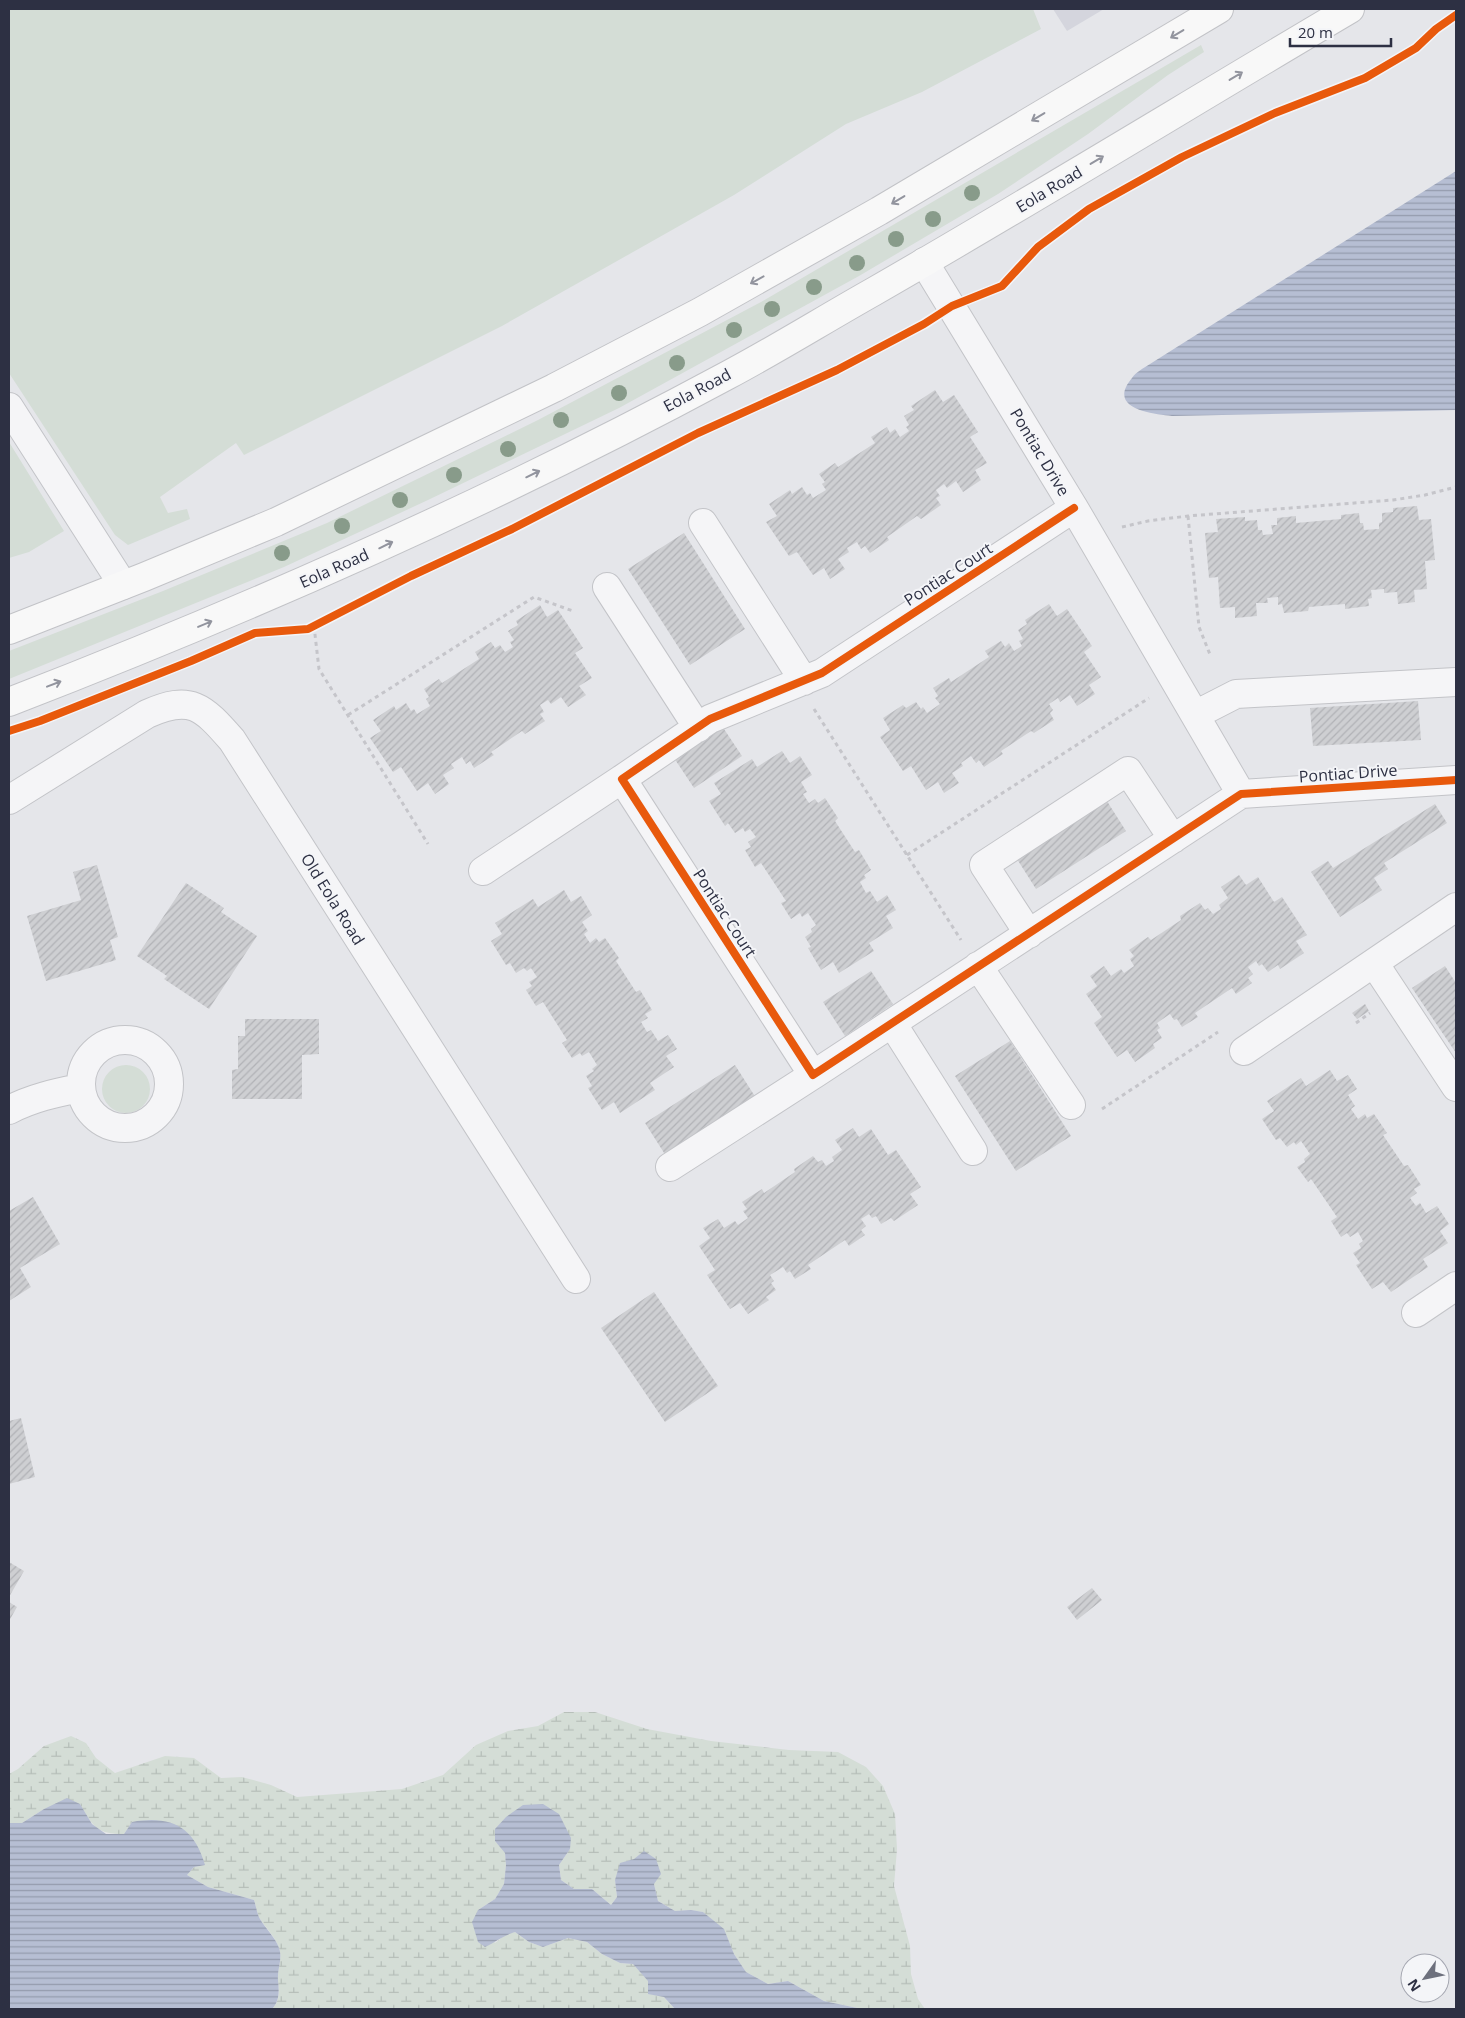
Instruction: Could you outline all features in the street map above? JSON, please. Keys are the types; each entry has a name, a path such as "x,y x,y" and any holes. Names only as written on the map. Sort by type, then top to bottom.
{"main road":[{"path":"9,630 276,522 554,388 700,312 879,211 1219,9"},
{"name":"Eola Road","path":"9,702 118,660 363,556 574,454 730,374 924,262 1350,9"}],"street":[{"name":"Pontiac Drive","path":"924,262 1074,508 1242,794 1456,780"},
{"path":"9,407 123,585"},
{"name":"Pontiac Court","path":"813,1075 622,779 710,719 807,692 822,673 1074,508"},
{"path":"703,523 807,692"},
{"path":"607,587 698,728"},
{"path":"1195,715 1236,694 1456,682"},
{"name":"Old Eola Road","path":"9,800 147,714 167,705 187,704 203,710 232,740 576,1279"},
{"path":"1029,934 984,864 1128,771 1173,840"},
{"path":"483,872 622,779"},
{"path":"670,1167 1242,794"},
{"path":"1244,1051 1456,907"},
{"path":"1374,962 1456,1087"},
{"path":"978,966 1071,1105"},
{"path":"892,1023 973,1151"},
{"path":"9,1110 25,1101 80,1088"},
{"path":"1416,1313 1456,1286"}],"path":[{"path":"1115,529 1148,521 1188,516 1393,500 1425,495 1456,487"},
{"path":"1188,516 1199,627 1211,657"},
{"path":"348,715 534,597 574,611"},
{"path":"323,621 311,627 319,669 428,844"},
{"path":"807,692 962,941"},
{"path":"907,855 1151,697"}],"shaded area":[{"path":"1053,9 1104,9 1067,31"}],"green space":[{"path":"9,9 1033,9 1041,29 922,92 846,124 734,195 502,326 244,455 236,443 160,497 168,513 187,509 190,519 128,545 115,535 9,373"},
{"path":"1201,45 1204,52 1168,75 1088,134 998,194 859,276 619,408 284,567 9,679 9,651 163,591 327,523 538,420 761,302"},
{"path":"9,442 64,531 29,552 9,558"},
{"path":"121,1065 131,1065 140,1069 146,1075 149,1080 149,1098 140,1109 131,1113 121,1113 112,1109 106,1103 102,1094 102,1084 106,1075 112,1069"},
{"path":"564,1712 595,1712 647,1729 711,1741 789,1750 838,1752 866,1767 883,1786 895,1814 897,1849 894,1886 910,1946 911,1974 918,1999 925,2009 862,2009 824,2001 788,1981 768,1984 746,1972 734,1954 724,1930 703,1912 691,1910 675,1911 658,1901 654,1884 615,1880 617,1897 611,1905 592,1889 574,1889 561,1880 559,1865 570,1849 495,1841 505,1852 504,1884 495,1899 478,1910 495,1943 505,1935 515,1932 529,1942 543,1947 568,1938 587,1942 602,1954 620,1963 633,1964 675,2009 272,2009 278,1996 280,1952 275,1940 259,1917 254,1900 208,1887 187,1875 194,1867 204,1865 132,1822 124,1834 102,1831 93,1824 80,1804 44,1809 22,1823 9,1823 9,1774 18,1769 44,1746 71,1736 86,1743 96,1758 115,1773 165,1756 194,1758 221,1778 242,1777 271,1785 297,1797 402,1789 443,1775 476,1745 508,1731 538,1726"}],"water":[{"path":"1456,171 1456,410 1172,416 1154,414 1135,408 1128,403 1124,397 1125,388 1140,370"},
{"path":"67,1798 80,1804 92,1824 106,1834 124,1834 132,1822 146,1820 169,1822 179,1826 194,1841 205,1865 194,1867 187,1875 208,1887 254,1900 262,1923 275,1940 280,1952 279,1988 276,2002 272,2009 9,2009 9,1823 22,1823 44,1809"},
{"path":"543,1804 559,1814 571,1838 570,1849 559,1865 561,1880 574,1889 592,1889 611,1905 617,1897 615,1880 620,1863 634,1859 644,1851 656,1859 661,1874 654,1884 658,1901 675,1911 691,1910 703,1912 724,1929 734,1954 746,1972 768,1984 788,1981 824,2001 862,2009 675,2009 664,1997 648,1994 648,1981 633,1964 620,1963 602,1954 587,1942 568,1938 543,1947 529,1942 515,1932 485,1947 478,1942 472,1922 478,1910 495,1899 504,1884 505,1853 495,1841 495,1829 506,1817 523,1805"}],"building":[{"path":"935,390 943,402 954,395 978,432 970,437 987,463 975,470 981,480 963,492 956,481 947,488 944,484 936,490 940,496 936,498 941,505 921,519 917,516 887,537 889,540 870,553 865,546 861,549 857,542 847,548 849,552 838,559 845,569 830,579 824,568 813,575 797,552 789,556 766,522 777,516 769,504 790,490 792,494 802,487 807,495 810,493 813,498 826,490 822,484 825,482 819,474 835,463 838,467 875,443 871,437 887,427 890,433 895,429 900,437 909,431 906,427 909,425 904,416 914,410 911,406"},
{"path":"1417,506 1419,520 1431,519 1435,560 1425,561 1427,589 1414,590 1415,602 1398,604 1397,592 1384,593 1384,589 1371,590 1372,598 1368,599 1369,606 1345,609 1345,604 1309,607 1308,611 1284,613 1282,604 1278,605 1278,597 1267,598 1268,603 1256,603 1257,616 1235,618 1235,607 1220,608 1218,577 1209,578 1205,533 1218,532 1216,519 1245,517 1245,521 1257,520 1258,530 1262,530 1263,535 1273,534 1271,525 1277,525 1277,518 1296,516 1296,523 1341,519 1341,515 1359,513 1360,523 1363,523 1364,530 1379,529 1379,523 1382,522 1382,513 1393,512 1393,508"},
{"path":"684,533 745,629 690,665 628,569"},
{"path":"1049,604 1057,616 1067,609 1092,646 1084,652 1101,677 1089,685 1095,694 1077,706 1070,695 1060,702 1058,698 1049,704 1053,710 1050,713 1054,720 1034,733 1031,731 1001,751 1003,754 984,767 979,760 976,763 971,756 961,763 963,766 952,773 959,783 944,793 938,782 926,790 911,766 903,771 880,737 890,730 883,718 903,705 906,708 916,702 927,713 940,704 935,698 938,696 933,688 949,678 951,682 989,657 985,651 1001,641 1005,647 1009,643 1014,651 1022,646 1019,641 1023,639 1018,630 1027,624 1025,620"},
{"path":"540,605 547,617 558,610 583,648 575,653 592,678 579,686 586,695 568,707 561,697 551,704 548,700 540,705 544,712 540,714 545,721 525,734 522,731 491,752 494,755 474,768 470,761 466,764 462,757 451,764 454,768 443,775 449,784 435,794 428,783 417,791 401,767 393,772 370,738 381,731 373,720 394,706 396,710 406,703 411,711 414,709 417,714 430,706 426,699 429,697 424,689 439,679 442,683 479,659 475,652 491,642 495,648 500,645 505,652 513,647 510,642 514,640 508,631 518,625 516,621"},
{"path":"1418,701 1421,740 1313,746 1310,708"},
{"path":"720,723 742,756 694,788 672,755"},
{"path":"782,751 790,763 800,756 812,775 801,782 807,792 803,794 809,803 815,799 818,803 825,798 838,818 835,821 855,852 859,850 871,870 864,875 866,878 860,882 866,893 870,891 877,902 887,895 896,910 886,916 893,928 869,943 874,951 839,973 833,962 821,970 808,948 811,947 805,937 812,932 811,929 816,925 808,913 802,917 800,913 791,919 781,903 786,901 761,863 755,867 745,850 751,847 748,842 756,837 750,829 745,832 743,828 735,833 728,823 725,826 709,801 721,794 714,783 752,759 757,767"},
{"path":"1105,798 1126,831 1036,889 1015,856"},
{"path":"1435,804 1447,823 1384,863 1388,869 1374,878 1382,890 1340,917 1311,872 1328,861 1333,868"},
{"path":"97,865 118,937 110,940 116,960 46,981 27,916 81,900 73,872"},
{"path":"1239,875 1246,885 1258,877 1274,902 1282,897 1307,935 1296,941 1304,953 1280,969 1278,965 1268,972 1262,964 1259,966 1256,961 1248,967 1253,974 1248,978 1252,983 1236,994 1232,988 1195,1013 1198,1017 1182,1027 1177,1019 1174,1020 1170,1014 1157,1023 1160,1028 1157,1030 1162,1038 1153,1044 1155,1048 1135,1062 1127,1050 1117,1057 1094,1023 1102,1017 1086,994 1097,986 1090,976 1104,966 1111,976 1121,969 1124,973 1134,966 1130,959 1134,956 1129,950 1148,937 1151,940 1181,920 1180,916 1200,903 1205,910 1208,908 1213,914 1221,909 1219,905 1228,898 1221,887"},
{"path":"186,883 224,908 221,912 257,936 209,1009 164,979 167,976 137,956"},
{"path":"564,890 571,902 581,896 592,915 582,922 588,931 584,934 590,943 596,938 599,942 605,938 619,958 616,961 636,992 640,990 652,1010 645,1014 648,1018 641,1022 647,1032 651,1030 658,1041 668,1035 677,1049 666,1056 674,1067 650,1083 655,1090 620,1113 614,1102 602,1110 588,1088 592,1086 586,1076 594,1071 592,1069 597,1065 589,1052 582,1056 580,1053 572,1058 562,1043 567,1040 543,1002 536,1006 526,990 532,986 529,982 537,977 531,968 527,971 524,968 516,973 510,963 506,965 491,941 502,934 495,923 533,899 538,907"},
{"path":"1445,966 1456,983 1456,1053 1412,988"},
{"path":"871,971 893,1004 845,1036 823,1002"},
{"path":"1365,1004 1369,1011 1357,1019 1352,1013"},
{"path":"245,1019 319,1019 319,1054 302,1055 302,1099 232,1099 232,1070 238,1069 238,1036 245,1036"},
{"path":"1010,1041 1071,1136 1016,1171 955,1076"},
{"path":"735,1065 756,1098 666,1156 645,1123"},
{"path":"1330,1070 1337,1081 1348,1075 1357,1089 1348,1095 1355,1106 1351,1109 1358,1119 1365,1114 1367,1118 1374,1114 1387,1133 1383,1135 1404,1166 1408,1165 1421,1185 1414,1189 1417,1193 1410,1198 1416,1206 1420,1203 1426,1213 1437,1206 1449,1224 1440,1231 1448,1243 1423,1259 1428,1267 1391,1292 1383,1282 1372,1289 1356,1265 1360,1263 1353,1253 1361,1248 1359,1244 1363,1241 1358,1232 1350,1237 1347,1233 1341,1237 1331,1221 1337,1217 1311,1179 1308,1182 1297,1167 1305,1162 1304,1159 1310,1154 1301,1141 1296,1145 1294,1142 1287,1147 1280,1138 1276,1140 1262,1119 1274,1111 1267,1101 1301,1078 1306,1086"},
{"path":"853,1128 859,1137 871,1129 888,1155 896,1150 921,1187 910,1194 918,1205 894,1221 891,1218 881,1224 876,1216 872,1218 869,1214 861,1219 866,1226 861,1230 865,1235 849,1246 845,1240 808,1265 811,1269 795,1279 790,1271 787,1273 783,1267 770,1275 774,1281 771,1283 776,1290 766,1297 769,1300 748,1314 740,1303 730,1309 707,1275 715,1270 699,1246 710,1238 703,1228 718,1219 724,1228 735,1221 738,1225 748,1218 743,1211 747,1209 742,1202 762,1189 764,1193 795,1172 794,1169 813,1156 818,1162 822,1160 826,1166 834,1161 832,1157 842,1150 835,1140"},
{"path":"33,1197 60,1244 20,1268 31,1287 9,1301 9,1211"},
{"path":"654,1292 718,1386 665,1422 601,1328"},
{"path":"21,1418 35,1477 9,1484 9,1421"},
{"path":"9,1562 24,1571 9,1597"},
{"path":"1092,1588 1102,1600 1077,1620 1067,1607"},
{"path":"9,1602 17,1607 9,1621"}],"cycle path":[{"path":"9,731 40,721 191,661 255,633 308,629 411,576 512,529 698,433 837,370 924,324 952,306 1002,286 1038,247 1089,209 1182,157 1275,113 1365,78 1416,48 1436,29 1456,15"},
{"path":"1074,508 822,673 710,719 622,779 813,1075 1241,794 1456,780"}]}
